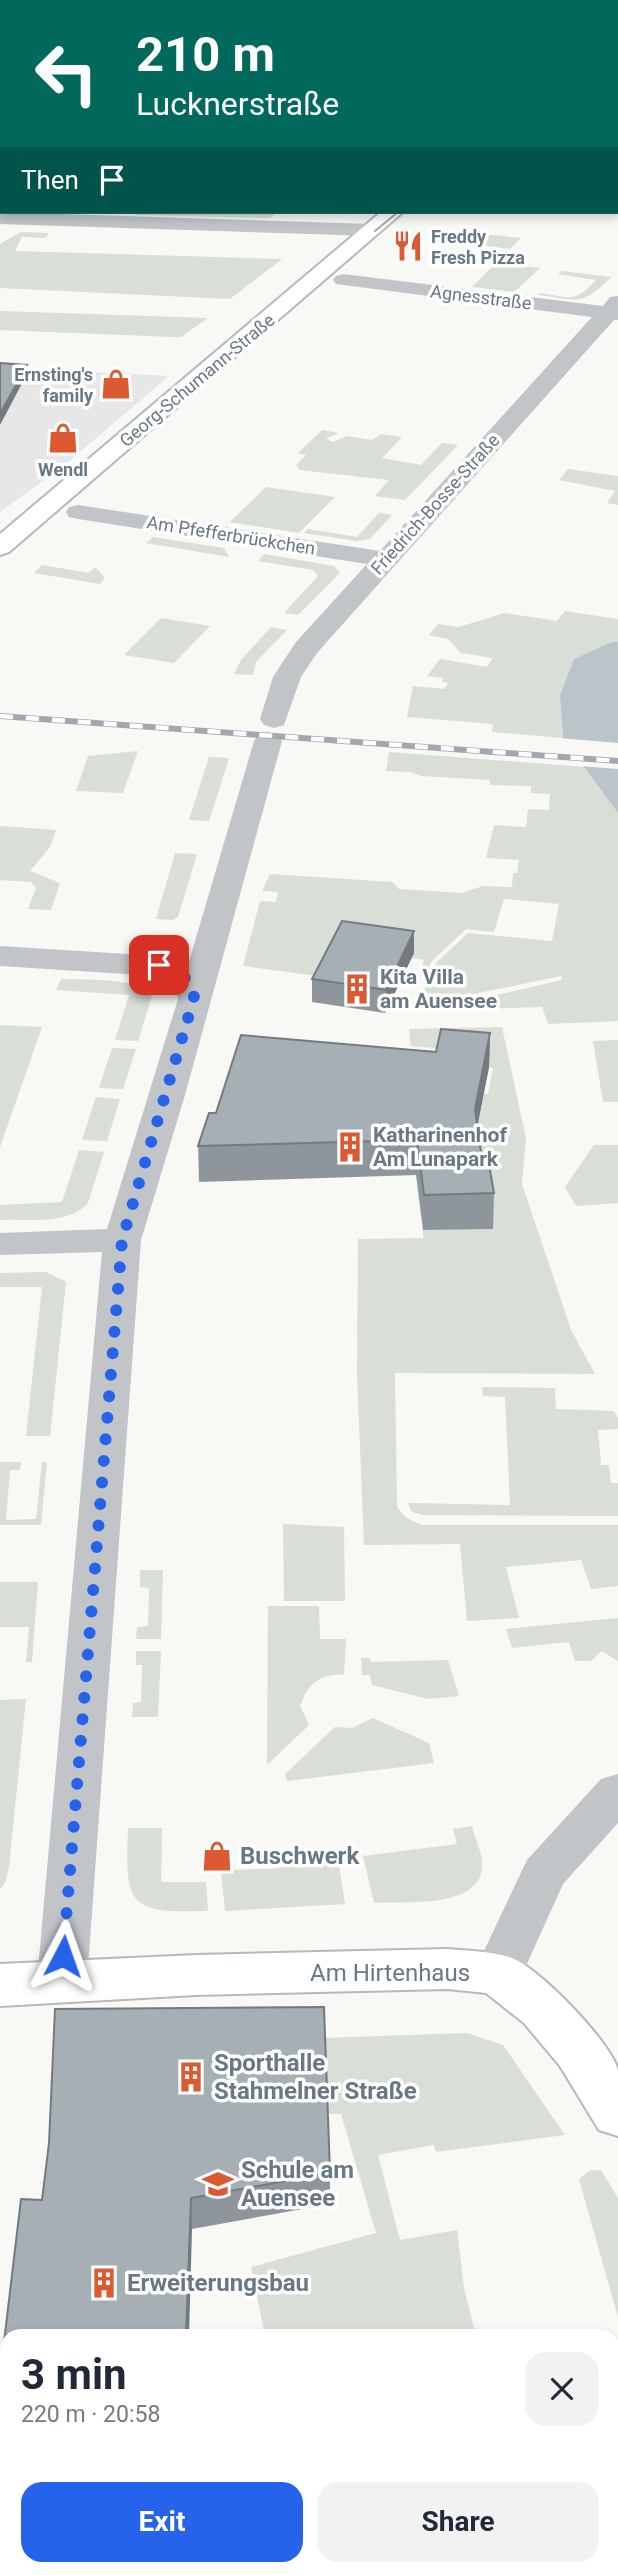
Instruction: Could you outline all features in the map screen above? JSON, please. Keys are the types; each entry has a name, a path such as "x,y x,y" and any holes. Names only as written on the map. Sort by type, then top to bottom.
{"main road":[{"name":"Georg-Schumann-Straße","path":"0,547 391,214"},
{"name":"Am Hirtenhaus","path":"0,1985 434,1969 498,1974"},
{"path":"498,1974 542,2008 578,2051 618,2114"}],"street":[{"path":"0,231 9,219 372,230"},
{"name":"Agnesstraße","path":"343,280 615,310"},
{"name":"Friedrich-Bosse-Straße","path":"62,1981 68,1871 122,1240 286,677 306,648 384,559 615,310"},
{"name":"Am Pfefferbrückchen","path":"78,512 384,559"},
{"path":"0,956 159,965 185,977 194,998"},
{"path":"0,1244 122,1240"},
{"name":"Am Hirtenhaus","path":"498,1974 544,1873 618,1792"}],"shaded area":[{"path":"134,214 275,214 270,218"},
{"path":"21,232 49,233 46,238 22,237 15,251 282,259 230,299 0,288 0,244"},
{"path":"464,232 521,238 510,249 454,242"},
{"path":"496,263 540,268 514,292 472,287"},
{"path":"562,271 611,277 593,293 578,299 538,295 577,296 596,280 558,274"},
{"path":"0,311 208,318 181,337 173,337 0,330"},
{"path":"0,367 169,376 62,467 0,512"},
{"path":"322,430 339,433 326,438 332,442 348,436 372,440 381,434 402,437 382,458 421,465 442,443 458,445 405,500 375,496 389,480 300,470 296,465 306,455 298,453"},
{"path":"568,469 618,476 618,505 607,503 615,491 559,480"},
{"path":"266,487 335,497 299,533 230,522"},
{"path":"379,513 392,515 370,539 357,541 304,533 308,529 357,537"},
{"path":"153,537 224,548 229,557 146,543"},
{"path":"264,554 334,566 340,573 298,615 284,613 318,576 313,570 258,561"},
{"path":"42,565 89,573 95,567 105,578 100,584 34,573"},
{"path":"565,611 618,619 618,642 611,642 560,696 563,738 492,732 493,724 407,717 413,686 444,689 448,683 442,682 443,678 427,676 440,659 487,667 493,658 461,653 448,639 429,635 438,624 459,627 504,613 557,621"},
{"path":"161,618 210,626 174,663 124,655"},
{"path":"271,627 287,630 256,662 253,675 234,674 241,660"},
{"path":"612,642 618,642 618,813 563,738 560,696 574,659"},
{"path":"138,751 123,793 76,791 88,756"},
{"path":"389,752 585,767 618,813 618,1021 548,1024 542,1007 445,1010 446,1007 562,980 561,976 430,1003 419,1002 437,962 468,933 552,941 559,904 504,899 494,932 466,929 432,961 427,971 421,970 424,960 411,958 414,953 342,943 325,977 243,966 260,901 276,902 278,892 262,891 270,874 392,882 399,889 462,893 483,886 512,887 513,873 517,873 519,860 486,858 494,825 526,827 528,809 549,810 550,794 531,793 531,786 490,785 490,780 386,771"},
{"path":"209,757 229,758 209,821 189,820"},
{"path":"0,826 56,830 50,847 30,871 60,883 51,910 28,909 36,888 31,882 0,880"},
{"path":"175,853 197,854 178,917 172,920 156,919"},
{"path":"61,979 111,981 136,985 146,990 152,996 138,1041 115,1040 129,995 56,990"},
{"path":"0,1025 42,1027 0,1147"},
{"path":"502,1027 526,1138 522,1184 571,1330 595,1374 395,1373 397,1507 405,1517 422,1525 618,1525 618,1586 591,1589 581,1560 506,1567 519,1618 467,1621 460,1544 364,1545 357,1373 358,1239 423,1238 423,1230 492,1228 474,1144 484,1094 488,1094 493,1068 440,1063 444,1049 411,1046 409,1029"},
{"path":"618,1040 618,1102 603,1102 593,1041"},
{"path":"112,1048 136,1049 123,1089 99,1088"},
{"path":"96,1097 120,1099 107,1141 82,1140"},
{"path":"594,1145 618,1145 618,1203 576,1206 565,1187"},
{"path":"79,1150 104,1152 88,1203 80,1210 59,1218 0,1220 0,1205 62,1202"},
{"path":"46,1272 66,1282 50,1436 26,1436 42,1287 0,1287 0,1273"},
{"path":"482,1387 555,1388 556,1409 614,1411 618,1418 618,1429 598,1430 601,1465 609,1465 611,1483 618,1483 618,1516 422,1515 411,1511 408,1503 510,1505 505,1397 483,1396"},
{"path":"0,1462 21,1462 20,1470 10,1470 6,1520 36,1519 42,1462 47,1462 41,1525 0,1525"},
{"path":"283,1524 344,1527 345,1601 284,1601"},
{"path":"140,1570 163,1570 161,1639 136,1639 137,1627 148,1626 149,1588 140,1587"},
{"path":"0,1582 38,1582 32,1662 26,1662 29,1627 0,1627"},
{"path":"268,1606 319,1606 320,1639 346,1639 344,1675 322,1678 311,1686 300,1706 309,1725 267,1765"},
{"path":"618,1618 618,1661 602,1651 591,1661 575,1661 569,1642 512,1648 506,1629"},
{"path":"136,1651 161,1651 158,1717 132,1717 133,1703 141,1702 142,1665 136,1665"},
{"path":"361,1658 370,1658 371,1662 448,1660 459,1696 428,1699 372,1685 370,1675 362,1675"},
{"path":"26,1699 9,1867 5,1883 0,1889 0,1700"},
{"path":"373,1718 429,1743 434,1763 287,1781 285,1774 335,1727 352,1728"},
{"path":"472,1826 481,1853 482,1868 477,1881 468,1890 454,1897 438,1900 374,1903 363,1856 457,1844 453,1829"},
{"path":"128,1828 162,1828 161,1882 206,1882 208,1911 162,1910 137,1900 131,1890 128,1875"},
{"path":"338,1859 345,1904 225,1911 221,1870 271,1869"},
{"path":"467,2033 503,2045 565,2135 436,2152 434,2145 378,2155 400,2240 457,2230 464,2288 474,2329 264,2329 251,2267 376,2233 341,2114 326,2114 323,2038"},
{"path":"601,2170 618,2198 618,2317 579,2179 589,2171"}],"pier":[{"path":"559,738 618,743 618,769 579,766"}],"building":[{"path":"0,363 27,365 0,414"},
{"path":"342,921 414,931 386,990 312,979"},
{"name":"Katharinenhof Am Lunapark","path":"441,1029 490,1033 475,1109 482,1159 488,1159 494,1193 424,1195 417,1140 198,1146 209,1113 216,1113 241,1035 436,1052"},
{"name":"Schule am Auensee","path":"324,2007 330,2173 191,2198 186,2329 6,2329 21,2199 42,2200 49,2143 55,2009"}],"tram line":[{"path":"375,231 396,214"}],"railway":[{"path":"0,716 618,761"}],"place":[{"name":"Freddy Fresh Pizza","path":"408,246"},
{"name":"Ernsting's family","path":"116,384"},
{"name":"Wendl","path":"63,438"},
{"name":"Kita Villa am Auensee","path":"357,989"},
{"name":"Katharinenhof Am Lunapark","path":"350,1147"},
{"name":"Buschwerk","path":"217,1856"},
{"name":"Sporthalle Stahmelner Straße","path":"191,2077"},
{"name":"Schule am Auensee","path":"218,2184"},
{"name":"Erweiterungsbau","path":"104,2283"}],"route":[{"path":"63,1956 122,1240 194,998 190,983 185,977 159,965"}]}
